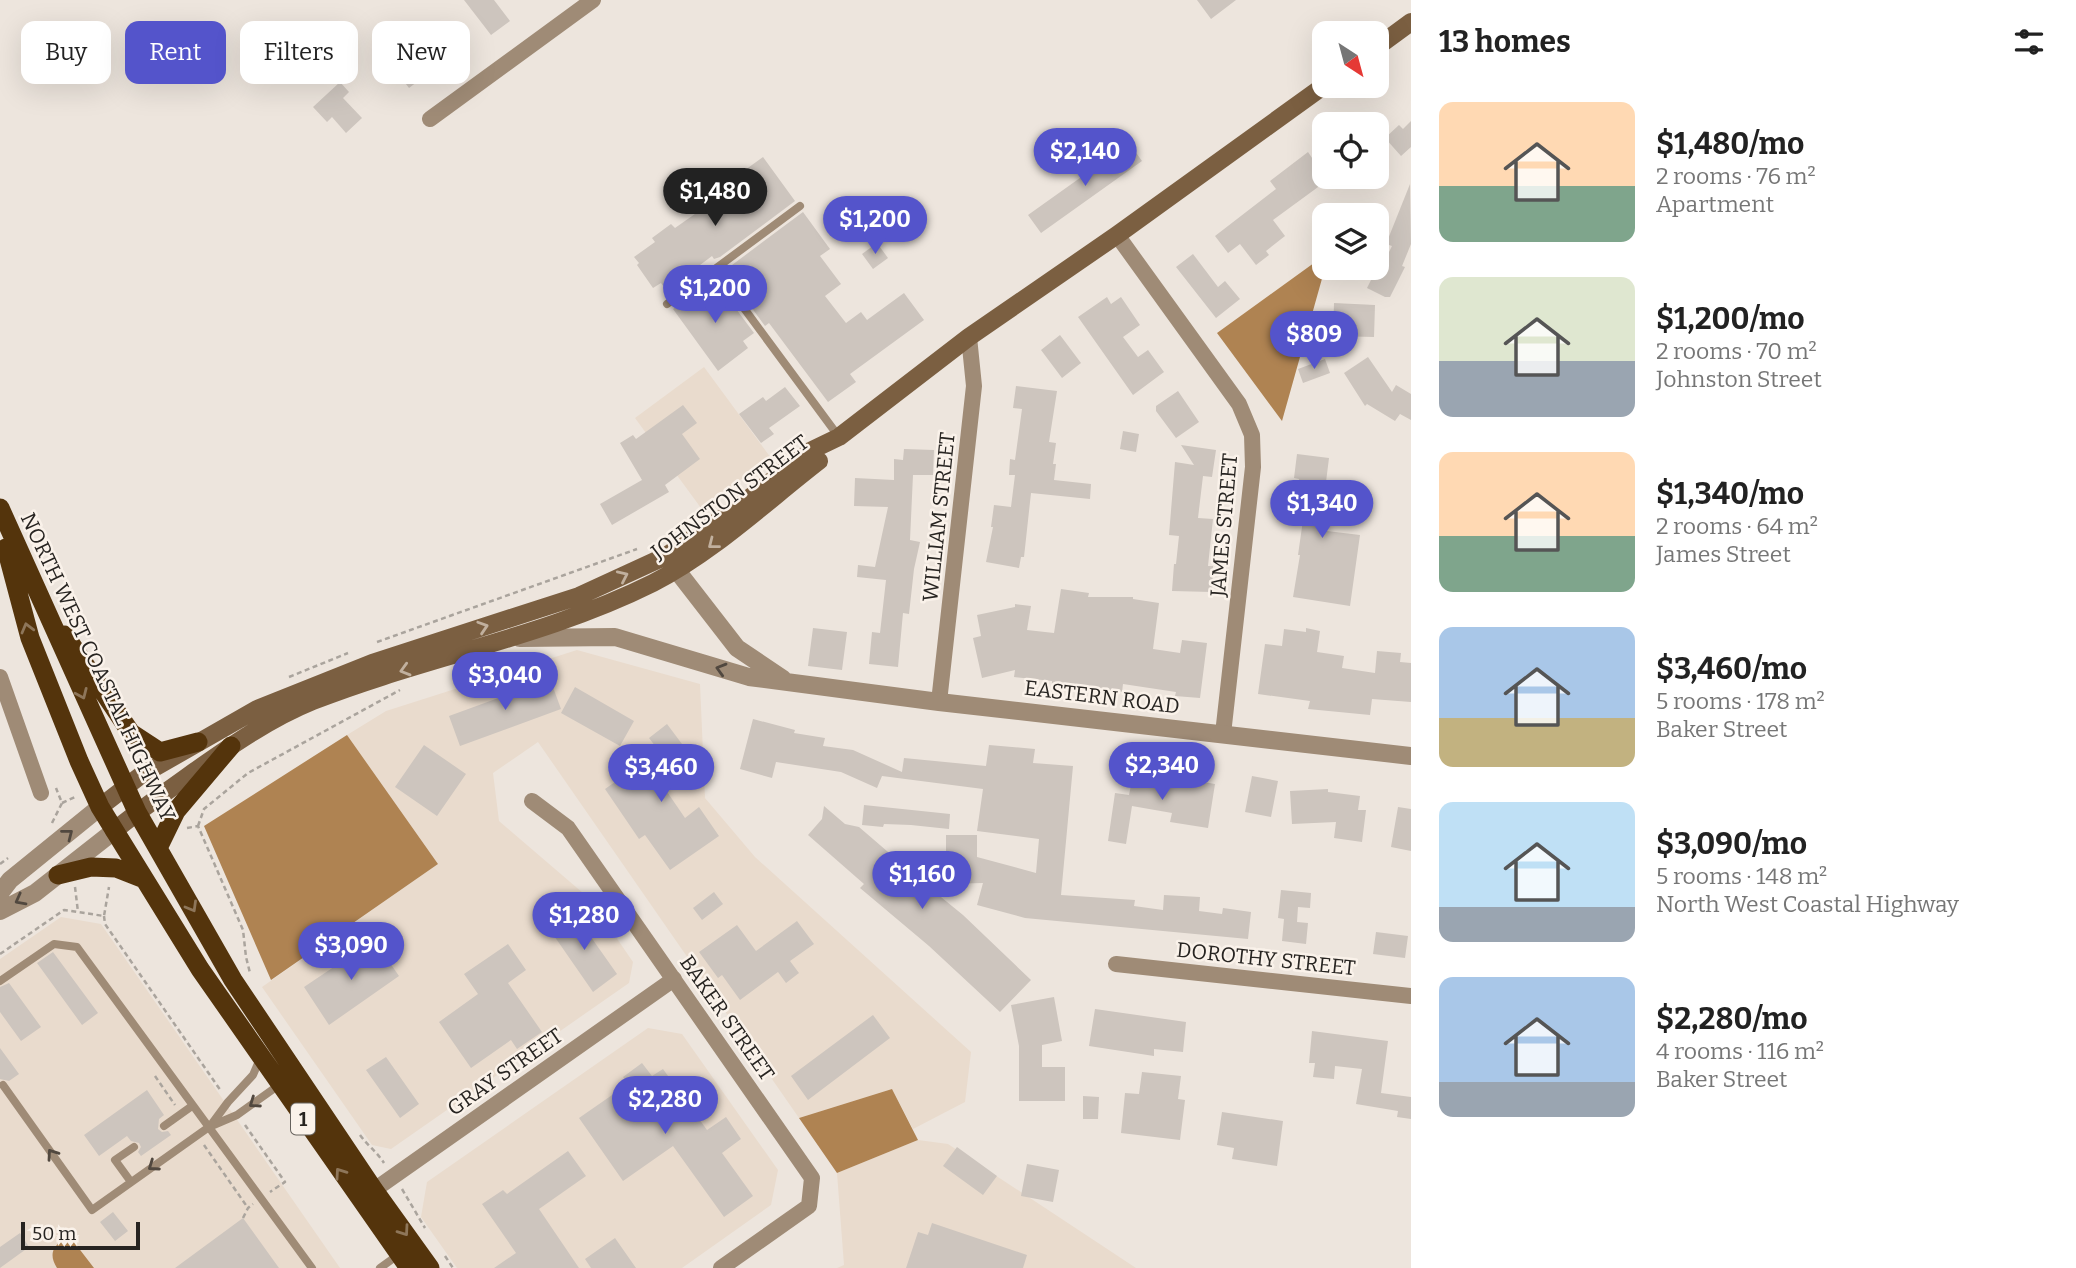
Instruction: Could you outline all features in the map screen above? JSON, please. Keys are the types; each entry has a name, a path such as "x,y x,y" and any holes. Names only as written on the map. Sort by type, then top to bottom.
{"highway":[{"name":"NORTH WEST COASTAL HIGHWAY","path":"0,508 136,813 233,980 296,1074 405,1264"},
{"name":"NORTH WEST COASTAL HIGHWAY","path":"0,523 30,638 79,761 114,831 279,1085 367,1195 437,1262"},
{"path":"34,587 131,733 160,752 198,742"},
{"path":"158,848 176,811 231,746"},
{"path":"66,877 90,867 116,868 144,879"}],"main road":[{"path":"1390,37 1411,22"},
{"name":"JOHNSTON STREET","path":"114,831 231,746 311,702 584,613 671,563 727,515 813,450 839,437 969,337 1117,235 1312,94"},
{"name":"JOHNSTON STREET","path":"100,807 124,787 257,709 372,663 579,596 671,563"}],"street":[{"path":"430,119 593,0"},
{"name":"JAMES STREET","path":"1117,235 1239,404 1252,435 1253,467 1223,734"},
{"name":"WILLIAM STREET","path":"939,702 974,386 969,337"},
{"name":"EASTERN ROAD","path":"671,563 737,648 788,682"},
{"name":"EASTERN ROAD","path":"509,639 550,636 615,637 749,677 939,702 1411,756"},
{"path":"0,677 47,791"},
{"name":"BAKER STREET","path":"532,801 568,828 812,1178 809,1206 721,1268"},
{"path":"0,893 10,880 100,807"},
{"path":"0,911 66,877 114,831"},
{"name":"DOROTHY STREET","path":"1116,964 1411,996"},
{"name":"GRAY STREET","path":"367,1195 674,979"}],"lane":[{"path":"667,304 800,206"},
{"path":"715,269 839,437"},
{"path":"0,981 54,944 77,947 312,1268"},
{"path":"209,1127 253,1076 260,1064 259,1055"},
{"path":"3,1085 92,1210 209,1127 237,1115 296,1074"},
{"path":"164,1126 192,1105"},
{"path":"131,1182 115,1160 135,1147"},
{"path":"380,1268 405,1264"}],"path":[{"path":"254,980 246,957 243,930 198,826 204,809 248,773 400,690"},
{"path":"47,791 56,788 62,803 48,827"},
{"path":"62,803 71,800"},
{"path":"61,808 67,812"},
{"path":"183,829 198,826"},
{"path":"0,864 9,857"},
{"path":"66,877 78,912"},
{"path":"110,878 104,924 224,1095"},
{"path":"0,954 64,910 104,916"},
{"path":"245,1126 285,1182"},
{"path":"356,1130 372,1151 380,1156"},
{"path":"203,1143 248,1208 243,1218"},
{"path":"404,1193 429,1234"},
{"path":"437,1262 453,1268"}],"shaded area":[{"path":"1312,264 1312,280 1322,280 1282,421 1217,333"},
{"path":"704,367 771,458 701,508 635,418"},
{"path":"577,650 700,684 705,798 755,857 971,1052 965,1102 913,1129 892,1089 799,1118 538,742 493,773 499,821 590,899 633,962 629,983 391,1149 372,1145 262,987 438,864 347,735 386,711"},
{"path":"347,735 438,864 271,980 204,826"},
{"path":"61,917 101,924 340,1268 0,1268 0,959"},
{"path":"648,1028 682,1034 778,1170 771,1205 682,1268 457,1268 421,1217 427,1182"},
{"path":"892,1089 918,1140 837,1173 799,1118"},
{"path":"918,1140 948,1144 1136,1268 837,1268 844,1265 837,1173"},
{"path":"64,1239 74,1242 94,1268 57,1268 53,1252"}],"building":[{"path":"464,0 494,0 510,21 491,35"},
{"path":"1197,0 1236,0 1211,19"},
{"path":"338,84 342,84 349,92 343,98 362,118 346,133 332,117 327,122 313,107"},
{"path":"1411,121 1411,147 1401,156 1389,142 1389,134 1399,125 1403,129"},
{"path":"1129,143 1142,161 1041,233 1028,215"},
{"path":"1308,152 1312,158 1312,189 1315,189 1273,220 1285,236 1266,251 1269,255 1256,265 1240,244 1228,253 1215,236 1276,189 1270,181"},
{"path":"763,157 795,201 720,257 714,259 712,256 692,271 695,276 669,294 661,283 653,288 634,257 655,242 652,238 671,224 675,228 702,209 699,205 748,174 745,170"},
{"path":"1410,184 1411,244 1402,266 1405,267 1390,297 1385,297 1367,288 1371,280 1389,280 1389,252 1392,246 1389,245 1389,236"},
{"path":"803,212 830,249 820,256 841,284 825,296 846,323 861,312 867,320 904,293 924,320 850,374 856,382 828,402 769,323 765,326 730,278 734,275 728,268"},
{"path":"877,243 888,258 873,269 862,254"},
{"path":"1193,254 1218,287 1225,281 1240,299 1216,318 1176,267"},
{"path":"703,286 709,293 719,286 754,333 743,341 748,348 718,371 673,309"},
{"path":"1107,297 1111,304 1121,297 1140,325 1123,337 1138,357 1148,350 1164,372 1133,395 1078,317"},
{"path":"1334,303 1375,305 1374,337 1333,336"},
{"path":"1060,335 1081,363 1062,378 1041,350"},
{"path":"1368,357 1392,392 1396,385 1411,394 1411,420 1400,414 1395,421 1367,404 1365,406 1344,373"},
{"path":"1325,359 1330,373 1303,383 1298,369"},
{"path":"1016,386 1057,391 1049,442 1056,443 1054,480 1091,484 1090,499 1031,493 1024,557 1021,557 1019,568 986,562 994,505 1011,507 1015,475 1009,475 1010,459 1015,460 1022,409 1013,408"},
{"path":"785,387 800,406 769,428 774,434 761,443 739,414 763,397 766,401"},
{"path":"1178,391 1199,422 1176,438 1156,411 1156,406"},
{"path":"683,405 697,423 682,434 700,459 665,485 669,492 612,525 600,504 642,480 620,443 633,435 636,439"},
{"path":"1123,431 1139,434 1136,452 1120,449"},
{"path":"1181,445 1216,450 1212,477 1203,476 1198,518 1213,519 1208,566 1213,566 1212,592 1172,591 1179,536 1169,535 1175,462 1194,465"},
{"path":"904,449 934,450 933,475 913,475 910,540 920,542 909,614 903,613 898,667 869,664 872,632 880,633 886,580 857,577 858,565 875,567 888,507 854,506 855,478 894,480 894,459 903,460"},
{"path":"1297,454 1329,458 1325,490 1332,491 1327,531 1360,535 1350,606 1293,597 1303,520 1294,519 1299,479 1294,478"},
{"path":"1061,589 1089,593 1088,597 1133,597 1159,603 1153,649 1180,653 1182,640 1207,643 1200,698 1175,696 1176,692 1123,684 1122,692 1052,684 1052,681 1014,677 1015,670 982,678 973,638 981,636 977,615 1015,607 1015,604 1031,606 1027,630 1054,633"},
{"path":"813,628 847,632 842,670 808,666"},
{"path":"1306,628 1320,631 1317,652 1344,656 1342,668 1375,673 1377,651 1401,653 1400,662 1411,663 1411,702 1372,699 1370,715 1308,709 1310,701 1258,694 1265,644 1282,646 1284,629 1306,632"},
{"path":"550,679 561,709 460,746 449,716"},
{"path":"575,687 634,721 620,746 561,713"},
{"path":"753,719 795,730 794,733 825,738 823,746 853,750 902,772 904,758 986,766 989,745 1035,749 1033,763 1073,766 1061,895 1135,900 1134,906 1163,910 1164,895 1200,897 1199,911 1222,914 1223,908 1251,912 1248,939 1025,918 977,905 983,883 946,884 946,835 977,835 977,857 1036,873 1039,839 977,831 983,789 882,776 877,788 841,772 776,762 772,778 740,769"},
{"path":"667,724 691,756 659,780 685,818 699,807 719,836 670,870 645,835 639,839 605,789 659,751 649,738"},
{"path":"424,745 466,774 437,816 395,787"},
{"path":"1134,770 1215,784 1208,828 1170,822 1172,813 1132,806 1126,844 1108,841 1115,793 1129,795"},
{"path":"1252,776 1278,781 1271,817 1245,812"},
{"path":"1328,789 1328,792 1360,796 1358,810 1366,810 1362,842 1334,838 1336,822 1292,824 1290,791"},
{"path":"864,805 950,814 949,829 911,825 862,825"},
{"path":"824,806 845,824 859,827 909,870 911,867 931,884 925,884 963,915 1031,980 1000,1012 929,946 860,888 864,884 808,835 822,819"},
{"path":"1398,807 1411,809 1411,851 1391,847"},
{"path":"1281,890 1311,893 1310,908 1298,907 1297,922 1308,923 1306,944 1282,941 1284,919 1278,918"},
{"path":"714,892 723,904 702,920 693,908"},
{"path":"574,913 617,974 593,992 550,930"},
{"path":"797,921 814,944 790,961 799,973 786,983 778,972 740,1000 722,975 718,978 699,952 737,925 756,951"},
{"path":"1376,932 1408,936 1405,958 1373,954"},
{"path":"374,940 399,976 329,1025 304,987"},
{"path":"508,944 526,970 508,983 542,1032 517,1049 511,1040 471,1068 439,1022 478,994 464,974"},
{"path":"53,952 98,1013 82,1025 37,963"},
{"path":"9,983 41,1027 21,1041 0,1012 0,987"},
{"path":"1054,997 1062,1041 1042,1045 1042,1067 1065,1067 1065,1101 1019,1101 1019,1046 1011,1005"},
{"path":"1095,1009 1186,1022 1183,1052 1154,1049 1154,1056 1089,1046"},
{"path":"873,1015 890,1038 808,1100 791,1076"},
{"path":"1312,1031 1388,1041 1381,1093 1411,1097 1411,1119 1397,1117 1398,1111 1356,1104 1362,1069 1335,1066 1334,1079 1313,1077 1315,1063 1309,1063"},
{"path":"0,1048 19,1074 9,1081 0,1079"},
{"path":"386,1057 419,1104 400,1118 366,1070"},
{"path":"642,1063 652,1076 663,1069 707,1130 726,1117 741,1139 722,1153 753,1196 724,1217 673,1146 623,1181 579,1118 628,1084 623,1077"},
{"path":"1142,1072 1181,1076 1178,1099 1185,1100 1180,1140 1121,1133 1125,1093 1139,1094"},
{"path":"147,1090 164,1115 159,1119 158,1129 162,1132 168,1131 171,1135 141,1156 138,1152 141,1147 139,1143 131,1141 127,1136 99,1156 84,1135"},
{"path":"1083,1096 1099,1097 1098,1119 1083,1119"},
{"path":"1222,1112 1283,1121 1277,1166 1232,1159 1234,1148 1217,1145"},
{"path":"957,1147 997,1176 983,1195 943,1166"},
{"path":"568,1151 586,1176 539,1209 579,1268 494,1268 516,1253 482,1204 503,1190 507,1194"},
{"path":"1027,1164 1059,1170 1053,1202 1021,1196"},
{"path":"113,1212 128,1231 115,1241 100,1222"},
{"path":"243,1218 279,1268 175,1268"},
{"path":"932,1223 1027,1255 1023,1268 906,1268 918,1232 928,1235"},
{"path":"20,1233 29,1247 0,1268 0,1247"},
{"path":"615,1238 636,1268 591,1268 585,1259"}]}
